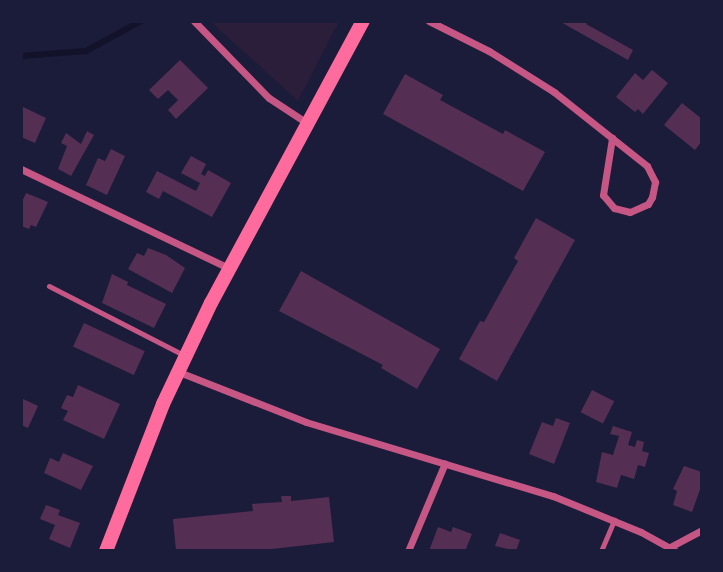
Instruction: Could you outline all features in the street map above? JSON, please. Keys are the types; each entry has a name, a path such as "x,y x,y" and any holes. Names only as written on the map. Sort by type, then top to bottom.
{"main road":[{"path":"106,551 178,372 229,268 363,21"}],"street":[{"path":"194,21 268,98 307,123"},
{"path":"429,21 522,71 574,107 647,166 655,182 648,204 630,212 614,208 603,195 611,138"},
{"path":"21,169 229,268"},
{"path":"178,372 306,422 553,495 614,520 673,549 702,530"},
{"path":"408,551 445,463"}],"lane":[{"path":"48,286 186,356"},
{"path":"601,551 614,520"}],"shaded area":[{"path":"210,21 339,21 298,101"}],"building":[{"path":"559,21 588,21 586,24 633,50 628,60"},
{"path":"180,60 208,88 176,119 168,110 178,100 168,90 158,99 149,90"},
{"path":"652,70 668,83 643,114 638,109 635,112 616,97 635,73 643,80"},
{"path":"405,74 443,95 440,100 503,134 505,130 545,152 523,191 383,114"},
{"path":"682,103 702,119 702,141 695,150 664,125"},
{"path":"21,106 46,118 35,143 21,137"},
{"path":"87,131 94,135 71,176 58,169 67,146 61,143 66,133 81,144"},
{"path":"111,149 125,156 107,195 86,185 98,158 105,161"},
{"path":"191,156 206,164 201,174 205,176 208,170 231,183 212,217 163,191 159,199 146,192 157,171 196,191 200,183 181,173"},
{"path":"26,193 48,202 36,227 31,225 29,229 21,226 21,204"},
{"path":"536,218 575,240 497,381 459,359 480,321 484,322 518,261 514,258"},
{"path":"148,248 166,255 185,268 172,293 128,269 137,253 144,256"},
{"path":"301,271 440,349 417,389 381,368 383,365 279,311"},
{"path":"112,274 128,282 127,285 166,304 154,328 102,303"},
{"path":"84,323 145,351 134,375 73,347"},
{"path":"78,385 120,404 104,439 63,420 68,411 61,408 67,395 73,397"},
{"path":"592,390 614,401 603,424 581,412"},
{"path":"21,398 38,406 28,428 21,425"},
{"path":"556,418 570,423 554,464 529,454 542,422 553,426"},
{"path":"613,426 632,432 628,445 635,447 637,440 644,442 642,451 649,453 645,467 638,465 634,479 621,475 617,488 596,482 602,452 613,455 619,436 610,434"},
{"path":"63,453 93,466 81,490 44,473 50,458 59,462"},
{"path":"684,466 702,472 702,484 692,512 673,505 677,491 673,489"},
{"path":"281,496 291,496 291,501 329,497 334,542 254,551 176,551 173,519 253,511 252,504 282,502"},
{"path":"46,505 60,510 58,515 80,523 70,548 49,539 55,525 40,519"},
{"path":"438,527 451,532 453,527 472,534 465,551 429,551"},
{"path":"500,533 520,540 516,551 495,546"}],"waterway":[{"path":"21,56 86,51 141,21"}]}
